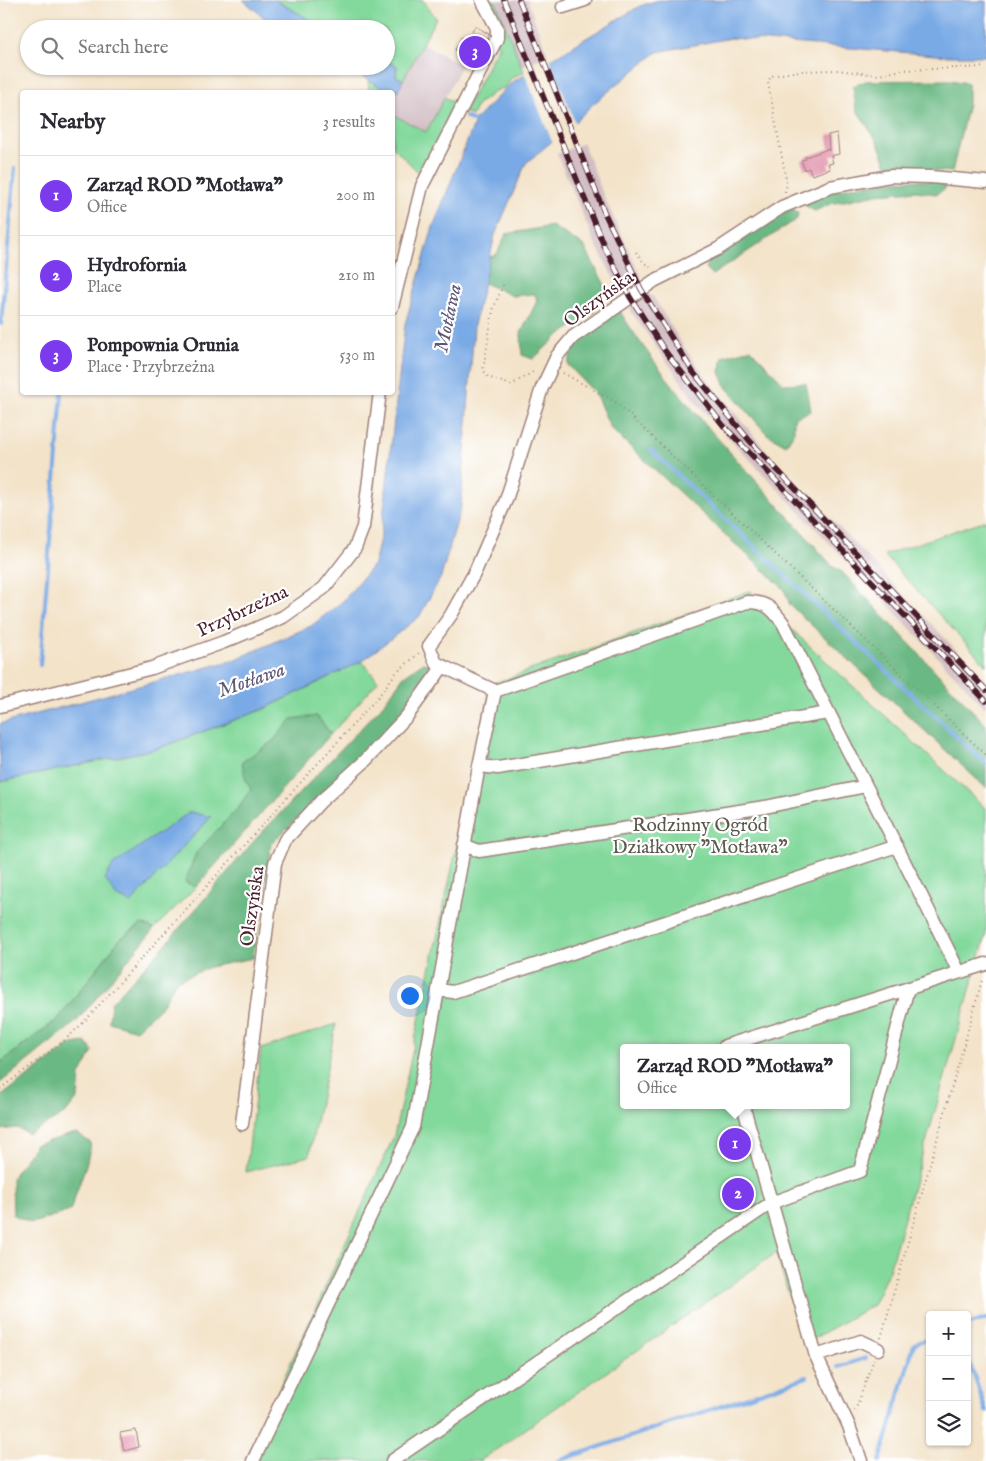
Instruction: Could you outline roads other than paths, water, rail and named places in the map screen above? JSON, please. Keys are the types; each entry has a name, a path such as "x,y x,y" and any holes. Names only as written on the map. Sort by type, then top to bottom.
{"street":[{"path":"395,295 422,186 497,38 497,28 482,0"},
{"path":"562,7 584,0"},
{"name":"Olszyńska","path":"242,1124 275,863 285,840 321,801 364,762 407,716 444,666 436,662 429,646 451,615 475,572 506,500 542,388 554,361 573,337 618,304 654,281 718,249 796,200 830,186 855,180 890,176 931,177 986,182"},
{"name":"Przybrzeżna","path":"0,706 152,668 224,642 282,617 324,588 346,563 355,548 363,527 380,395"},
{"path":"444,666 493,691 747,602 761,602 772,607 783,623 959,972"},
{"path":"253,1461 412,1127 493,691"},
{"path":"479,766 498,768 828,713"},
{"path":"464,846 479,851 765,807 866,786"},
{"path":"438,990 453,992 897,846"},
{"path":"731,1044 986,964"},
{"path":"392,1461 771,1203 860,1171 908,988"},
{"path":"743,1109 816,1356 850,1426 861,1461"},
{"path":"816,1356 861,1341 878,1349"}],"water":[{"path":"243,0 275,0 310,20 267,20"},
{"name":"Motława","path":"658,0 986,1 986,56 947,56 731,38 657,52 593,104 573,124 526,163 495,235 474,325 461,507 441,577 419,617 362,661 264,709 159,748 0,782 0,724 234,660 311,626 343,601 374,564 381,534 405,324 433,227 476,119 511,83 640,6"},
{"path":"395,65 397,66 396,76 403,80 398,90 391,86 383,88 360,75 395,75"},
{"path":"190,812 211,817 131,903 116,896 105,879 113,865"}],"waterway":[{"path":"466,117 479,124"},
{"path":"1,324 15,168"},
{"path":"40,665 62,395"},
{"path":"651,450 986,764"},
{"path":"971,1324 986,1319"},
{"path":"880,1461 914,1344 926,1340"},
{"path":"967,1356 986,1411"},
{"path":"838,1367 866,1358"},
{"path":"558,1461 807,1377"}],"railway":[{"path":"504,0 604,246 630,297 665,351 723,425 986,701"},
{"path":"519,0 605,214 641,289 693,372 749,440 986,690"}],"place":[{"name":"Pompownia Orunia","path":"475,52"},
{"name":"Zarząd ROD \"Motława\"","path":"735,1144"},
{"name":"Hydrofornia","path":"738,1194"}],"park label":[{"name":"Rodzinny Ogród Działkowy \"Motława\"","path":"700,835"}]}
